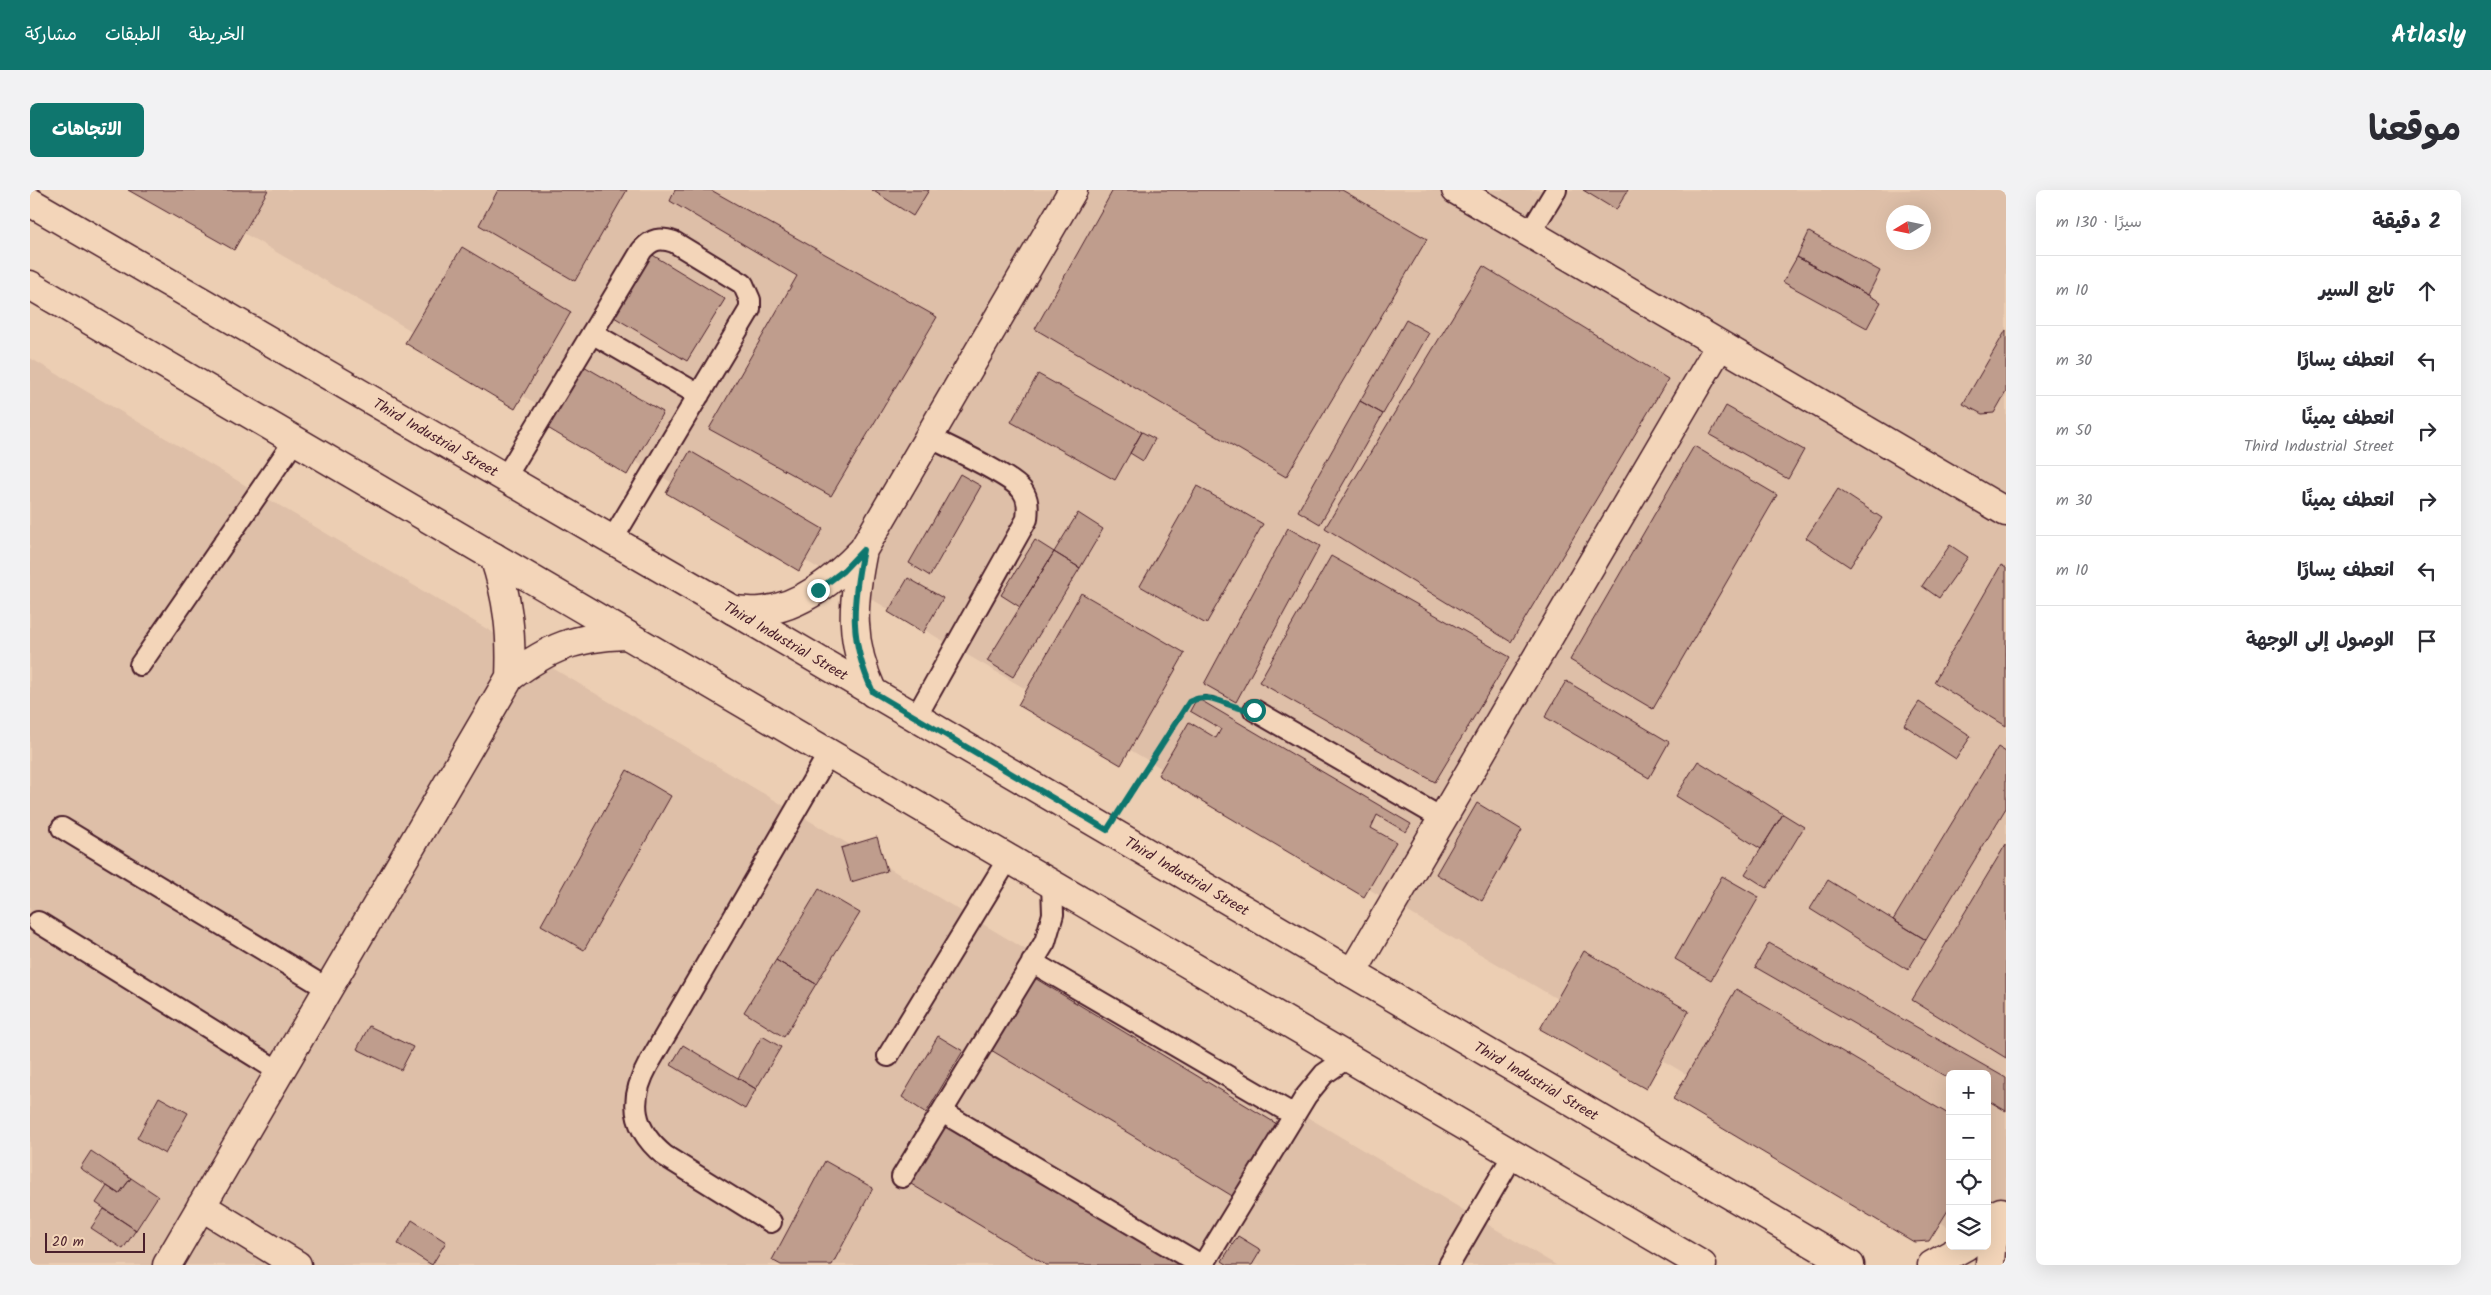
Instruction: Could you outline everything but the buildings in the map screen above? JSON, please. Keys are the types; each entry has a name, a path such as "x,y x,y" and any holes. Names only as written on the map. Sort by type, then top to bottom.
{"main road":[{"path":"733,610 762,611 791,603 818,590 843,571 863,550 1073,190"},
{"path":"1456,190 1720,345 2004,507"},
{"name":"Third Industrial Street","path":"30,202 733,610 1850,1265"},
{"path":"30,285 1052,884 1692,1262"},
{"path":"1352,973 1720,345"},
{"path":"863,550 854,608 856,638 862,667 873,692"},
{"path":"494,557 504,586 510,616 512,647 510,677"},
{"path":"167,1265 510,677 535,658 564,644 595,636 626,635"},
{"path":"201,1206 298,1265"},
{"path":"1990,1265 1998,1214"},
{"path":"1932,1265 1959,1250"}],"lane":[{"path":"1530,233 1556,190"},
{"path":"505,478 642,250 656,239 674,242 743,284 750,300 746,317 612,540"},
{"path":"592,333 699,395"},
{"path":"916,717 1027,520 1028,509 1027,498 1013,482 929,437"},
{"path":"140,665 295,440"},
{"path":"1254,710 1442,819"},
{"path":"771,1222 652,1146 642,1131 637,1115 636,1098 640,1080 648,1065 828,753"},
{"path":"62,828 328,989"},
{"path":"888,1056 1008,859"},
{"path":"902,1177 1044,942 1053,914 1052,884"},
{"path":"38,922 280,1072"},
{"path":"1032,962 1294,1115"},
{"path":"942,1112 1202,1265 1314,1084 1335,1065 1347,1058"},
{"path":"1448,1265 1512,1155"}],"path":[{"path":"1107,830 1189,702 1197,697 1206,696 1242,711 1254,710"}],"shaded area":[{"path":"170,190 2006,190 2006,1261 1987,1250 1991,1250 1991,1070 1946,1070 1946,1226"},
{"path":"30,358 223,472 1556,1265 30,1265"}],"route":[{"path":"818,590 843,571 863,550 854,608 856,638 862,667 873,692 1107,830 1189,702 1197,697 1206,696 1215,698 1242,711 1254,710"}]}
